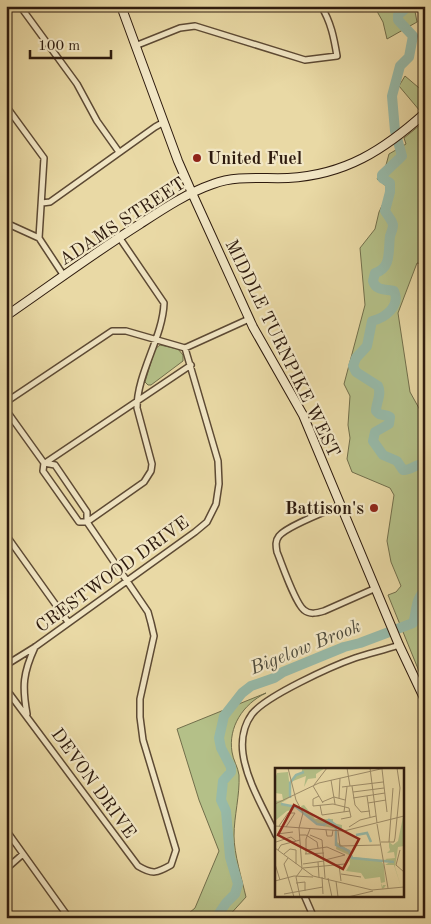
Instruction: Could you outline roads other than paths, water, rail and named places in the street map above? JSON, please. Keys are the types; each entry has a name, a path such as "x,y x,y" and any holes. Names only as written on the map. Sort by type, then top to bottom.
{"main road":[{"name":"MIDDLE TURNPIKE WEST","path":"120,6 192,193 249,319 303,415 399,646 425,700"},
{"name":"ADAMS STREET","path":"6,316 119,237 192,193 214,183 229,179 287,178 318,174 360,160 376,152 397,137 425,113"}],"street":[{"path":"20,6 77,84 97,121 119,152"},
{"path":"135,46 180,28 195,26 305,60 337,56 330,24 321,6"},
{"path":"6,106 44,158 39,238"},
{"path":"42,203 50,202 164,122"},
{"path":"6,223 39,238 64,276"},
{"path":"6,410 44,463 44,471 79,522 88,522 144,482 151,471 152,464 137,399 164,303 119,237"},
{"path":"6,402 112,331 126,331 185,348 249,319"},
{"name":"CRESTWOOD DRIVE","path":"6,665 35,647 195,532 206,522 216,504 219,484 218,461 185,348"},
{"path":"44,463 190,365"},
{"path":"44,463 55,465 87,512 88,522 127,580"},
{"path":"341,505 287,530 279,536 276,543 277,552 299,604 305,611 315,614 376,588"},
{"path":"6,535 68,622"},
{"name":"DEVON DRIVE","path":"6,689 138,866 149,873 160,872 172,865 176,850 143,740 140,717 140,699 154,636 148,612 127,580"},
{"path":"275,833 246,770 243,754 242,740 246,724 253,712 264,703 298,684 355,658 399,646"},
{"name":"DEVON DRIVE","path":"28,717 23,691 26,673 35,647"},
{"path":"6,830 69,918"},
{"path":"6,869 23,854"},
{"path":"304,896 314,918"}],"waterway":[{"name":"Bigelow Brook","path":"402,6 404,10 398,15 398,20 413,36 409,57 400,66 392,96 395,131 402,156 382,175 382,178 390,183 390,192 385,211 393,226 387,263 380,271 375,273 373,281 379,288 394,291 396,296 391,310 382,317 372,321 367,346 356,358 353,366 356,372 378,386 379,395 376,411 379,414 390,417 389,424 375,432 373,441 383,455 397,461 403,470 425,464"},
{"name":"Bigelow Brook","path":"216,918 235,894 238,884 230,857 226,811 221,800 223,781 231,772 231,767 221,748 219,738 224,716 242,693 251,686 274,678 283,672 344,647 413,623 419,597 425,591"}],"place":[{"name":"United Fuel","path":"197,158"},
{"name":"Battison's","path":"374,508"}]}
